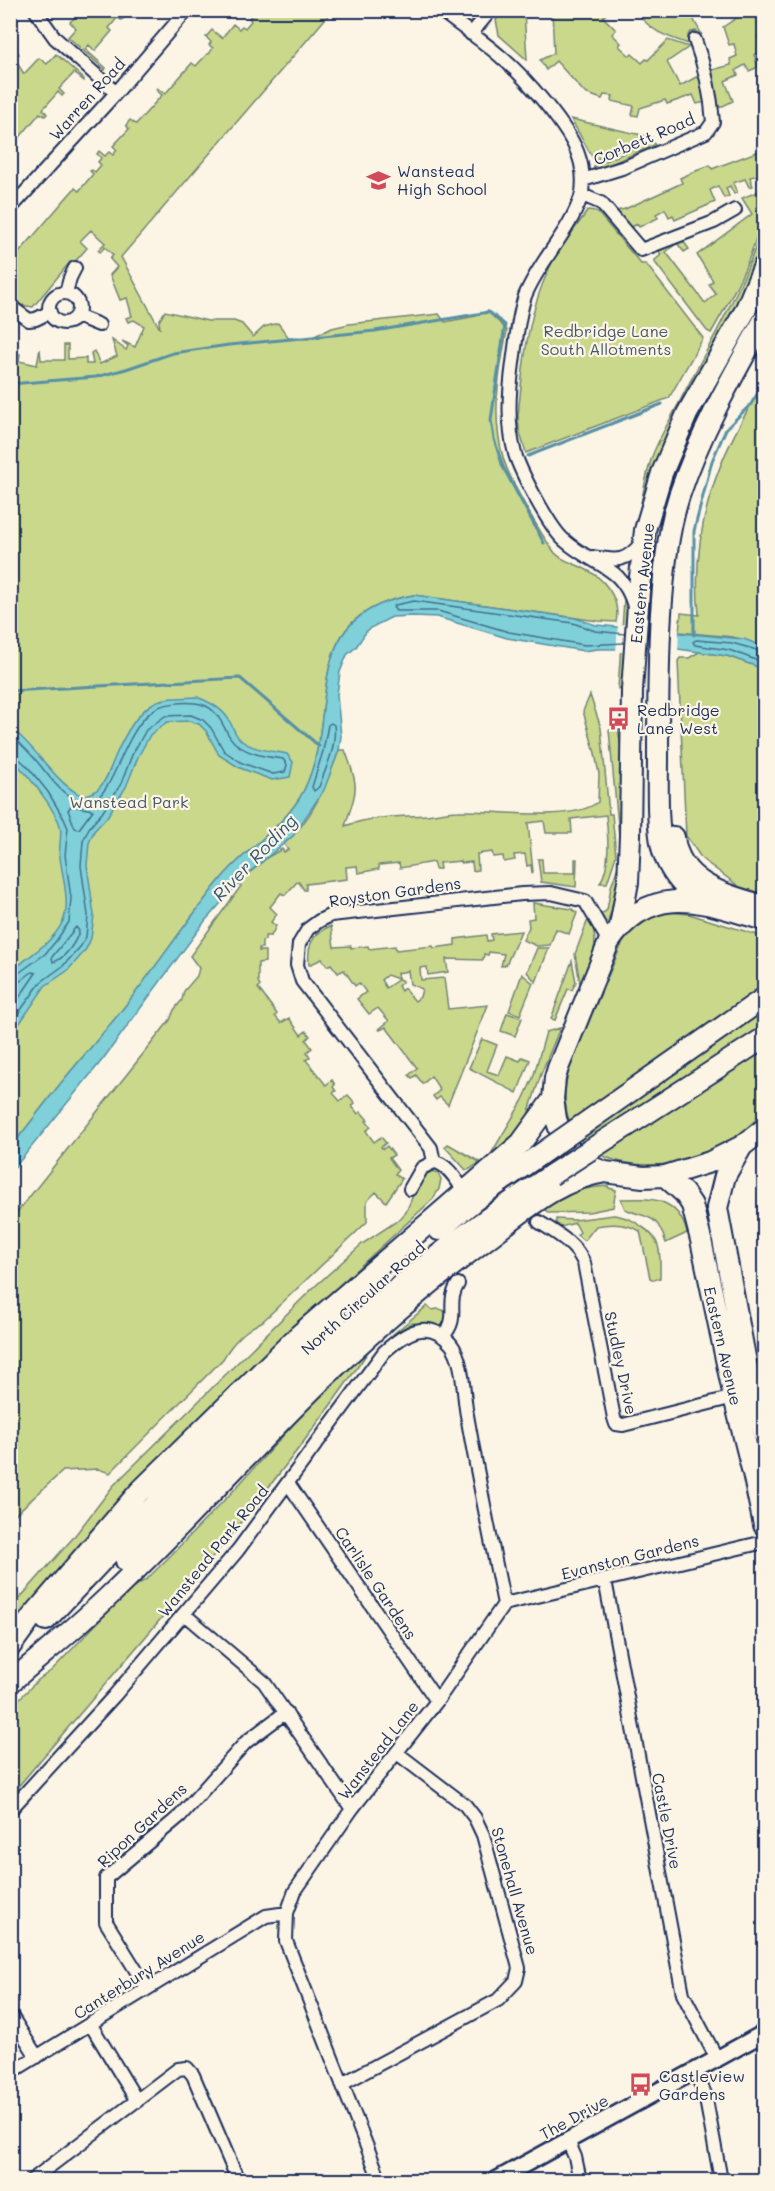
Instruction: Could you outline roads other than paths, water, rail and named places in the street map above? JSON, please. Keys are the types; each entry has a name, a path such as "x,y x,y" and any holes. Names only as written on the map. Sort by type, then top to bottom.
{"highway":[{"name":"Eastern Avenue","path":"553,1099 558,1068 615,934 628,882 632,700 637,619 644,539 652,501 687,414 745,311 765,266"},
{"name":"Eastern Avenue","path":"698,901 672,874 663,852 659,812 657,686 667,547 678,498 692,459 719,401 765,320"},
{"path":"657,686 669,724 672,826 674,844 679,856 696,879 710,888 765,906"},
{"path":"615,934 639,912 658,904 698,901 765,920"},
{"name":"North Circular Road","path":"10,1655 39,1628 267,1386 410,1254 476,1200 765,998"},
{"name":"North Circular Road","path":"10,1682 97,1594 205,1475 279,1399 421,1269 488,1217 551,1174 765,1038"},
{"path":"553,1099 559,1131 565,1144 586,1165 605,1172 643,1177 665,1176 710,1162 742,1146 765,1128"},
{"path":"10,1647 31,1618 139,1492 299,1335 521,1143 553,1099"},
{"name":"Eastern Avenue","path":"742,1146 724,1176 717,1208 748,1373 765,1434"},
{"path":"10,1682 109,1596 292,1410 379,1328 459,1261 539,1201 577,1178 605,1172"},
{"name":"Eastern Avenue","path":"665,1176 684,1193 692,1205 765,1525"}],"street":[{"path":"35,10 55,38 116,93"},
{"name":"Warren Road","path":"12,205 116,93 188,10"},
{"path":"440,10 501,57 527,81 571,140 580,157 582,195 525,298 510,390 510,422 515,455 558,534 585,556 622,579 631,596 637,619"},
{"path":"471,34 491,10"},
{"name":"Corbett Road","path":"583,180 625,167 706,132 713,122 707,79 694,40"},
{"path":"582,195 601,203 641,250 714,222 735,210"},
{"path":"66,293 75,268"},
{"path":"61,294 71,295 78,302 77,316 69,322 60,322 50,312 53,298 61,294"},
{"path":"10,306 29,320 50,312"},
{"path":"77,316 99,326"},
{"path":"585,556 611,560 624,559 635,551 644,539"},
{"name":"Royston Gardens","path":"434,1162 431,1148 302,981 297,965 299,944 308,929 331,915 522,894 551,893 585,901 615,934"},
{"path":"410,1189 422,1168 439,1162 464,1191"},
{"name":"Studley Drive","path":"539,1222 579,1251 584,1263 616,1424 623,1425 734,1397"},
{"path":"458,1284 452,1293 452,1323 443,1336 456,1353 459,1363 504,1604"},
{"path":"734,1304 742,1388 740,1393 734,1397"},
{"name":"Wanstead Park Road","path":"10,1810 78,1737 238,1550 384,1352 401,1336 423,1330 433,1331 443,1336"},
{"name":"Carlisle Gardens","path":"288,1483 437,1701"},
{"name":"Evanston Gardens","path":"504,1604 765,1542"},
{"name":"Castle Drive","path":"605,1581 682,1994 717,2059"},
{"name":"Wanstead Lane","path":"380,2181 286,1941 287,1913 295,1891 352,1809 437,1701 504,1604"},
{"path":"184,1614 264,1682 352,1809"},
{"name":"Ripon Gardens","path":"147,1988 106,1922 106,1878 180,1816 246,1742 286,1712"},
{"name":"Stonehall Avenue","path":"342,2084 498,2000 516,1981 519,1968 483,1835 475,1818 465,1805 397,1753"},
{"name":"Canterbury Avenue","path":"10,2073 266,1916 287,1913"},
{"path":"10,2014 37,2057"},
{"path":"91,2025 137,2101"},
{"name":"The Drive","path":"496,2181 765,2033"},
{"path":"32,2181 178,2069 187,2068 193,2074 238,2181"},
{"path":"695,2072 705,2094 721,2181"},
{"path":"568,2141 575,2157 580,2181"}],"water":[{"name":"River Roding","path":"414,595 575,618 596,625 744,639 764,647 764,669 727,656 678,649 584,651 507,638 437,617 392,617 370,628 347,655 340,672 337,695 341,736 339,750 324,790 293,836 245,876 205,921 103,1059 11,1172 11,1147 110,1025 221,879 287,815 296,803 304,790 315,760 329,671 337,645 352,623 377,606"},
{"path":"197,697 224,713 236,735 242,741 258,748 287,754 293,762 290,777 272,780 240,768 219,755 206,731 199,724 189,721 167,722 150,735 126,787 107,817 94,831 89,843 87,865 94,915 91,938 86,949 67,971 45,986 11,1036 11,973 58,930 63,921 66,906 60,852 60,825 43,795 11,758 11,728 60,780 79,794 88,794 98,789 104,782 126,735 146,709 157,701"}],"waterway":[{"path":"10,384 96,377 173,353 229,345 375,331 489,312 505,325 491,420 494,439 503,467 544,543"},
{"path":"694,635 694,531 712,461 726,429 751,404 764,383"},
{"path":"528,456 662,404"},
{"path":"10,691 240,678 319,746"}],"place":[{"name":"Wanstead High School","path":"379,180"},
{"name":"Redbridge Lane West","path":"619,719"},
{"name":"Castleview Gardens","path":"641,2085"}],"park label":[{"name":"Redbridge Lane South Allotments","path":"606,340"},
{"name":"Wanstead Park","path":"129,802"}]}
